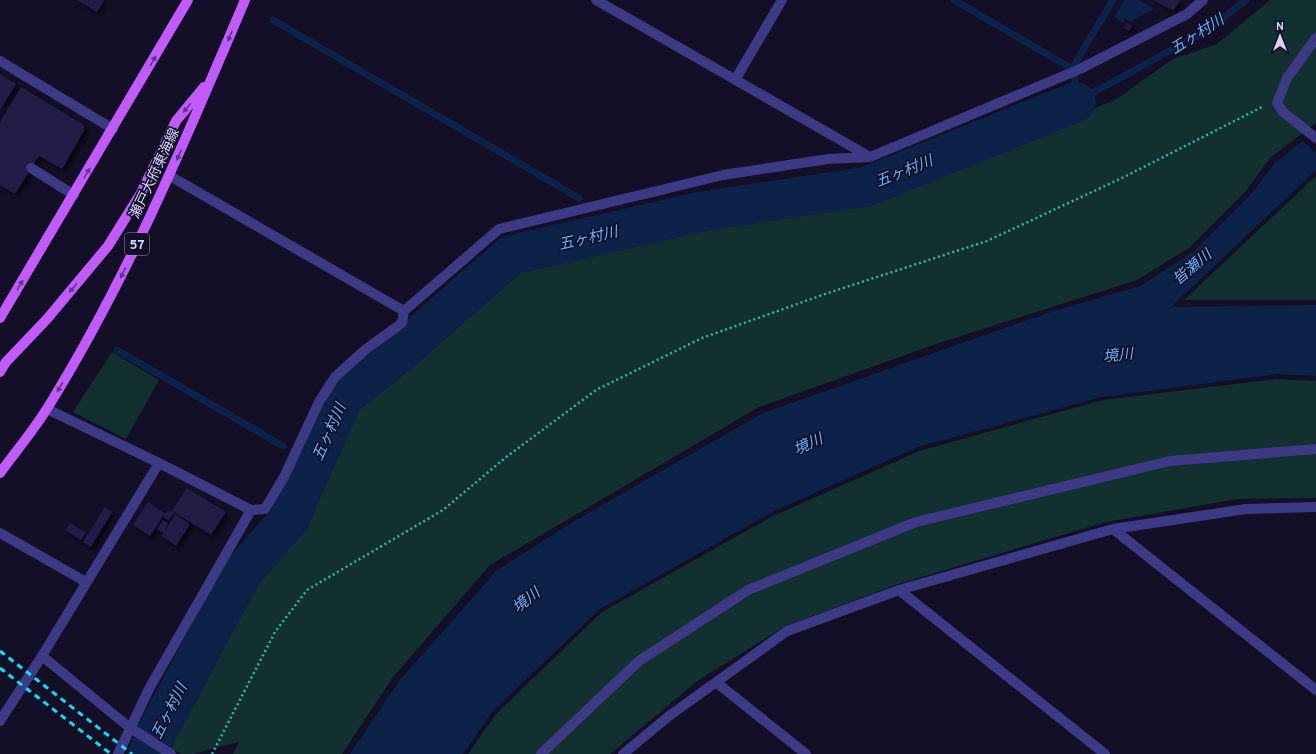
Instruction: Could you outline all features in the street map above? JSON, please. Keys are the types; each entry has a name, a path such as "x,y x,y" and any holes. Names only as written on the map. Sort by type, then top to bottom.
{"main road":[{"path":"0,318 188,0"},
{"name":"瀬戸大府東海線","path":"0,473 47,409 105,310 170,176 245,0"},
{"name":"57","path":"0,372 6,362 47,319 108,246 141,193 176,121 212,78"}],"street":[{"path":"596,0 870,157"},
{"path":"735,80 782,0"},
{"path":"47,409 159,462 251,510 265,509 284,477 319,402 335,377 366,349 402,323 404,311 499,229 723,175 828,159 870,157 1080,69 1187,14 1203,0"},
{"path":"1316,38 1287,78 1280,107 1316,138"},
{"path":"0,61 113,129"},
{"path":"31,168 74,195"},
{"path":"170,176 404,311"},
{"path":"541,754 639,661 748,590 916,522 1170,461 1316,448"},
{"path":"0,721 42,656 159,462"},
{"path":"623,754 669,716 717,683 787,631 899,590 1113,529 1246,509 1316,507"},
{"path":"118,754 150,687 251,510"},
{"path":"1113,529 1316,690"},
{"path":"0,533 86,582"},
{"path":"899,590 1105,754"},
{"path":"42,656 131,728 171,754"},
{"path":"717,683 806,754"}],"path":[{"path":"212,754 275,632 307,590 443,510 505,458 596,390 702,338 828,293 987,240 1122,178 1258,108 1280,107"}],"green space":[{"path":"1270,0 1316,0 1316,123 1270,158 1245,192 1189,248 1137,280 939,343 759,407 490,565 393,677 342,754 233,754 239,742 193,754 181,754 170,747 249,577 298,525 351,405 516,264 708,218 868,198 1115,100 1173,59 1217,44"},
{"path":"1316,176 1316,300 1184,300"},
{"path":"112,352 159,380 126,439 73,412"},
{"path":"1276,379 1316,381 1316,498 1237,499 1106,522 895,585 785,626 696,682 610,754 468,754 496,714 602,612 773,516 919,451 1103,400"}],"water":[{"path":"1124,0 1139,0 1154,9 1130,22 1125,19 1123,23 1114,17"},
{"path":"1302,141 1316,152 1316,170 1171,307 1316,305 1316,376 1277,374 1102,397 918,447 772,512 600,609 493,711 463,754 350,754 399,681 497,570 576,520 763,413 1053,311 1140,286 1193,252 1251,194 1274,164"}],"building":[{"path":"77,0 104,0 97,12"},
{"path":"1154,0 1180,0 1173,11"},
{"path":"1127,23 1132,26 1129,31 1124,28"},
{"path":"0,74 16,84 0,110"},
{"path":"21,87 84,125 84,131 62,169 39,156 15,194 0,185 0,122"},
{"path":"187,488 226,512 211,535 172,511"},
{"path":"148,502 165,513 150,536 133,525"},
{"path":"105,507 112,512 91,547 83,542"},
{"path":"168,510 174,513 169,520 163,517"},
{"path":"175,514 190,524 176,546 161,536 164,533 157,529 163,520 168,523 165,531"},
{"path":"70,523 86,533 81,540 65,530"}],"waterway":[{"path":"954,0 1069,67 1074,65"},
{"name":"五ヶ村川","path":"1113,0 1074,65 1076,102 1208,30 1246,0"},
{"path":"273,20 579,198"},
{"name":"五ヶ村川","path":"148,754 158,730 242,573 289,520 343,398 405,348 511,255 704,211 865,187 1076,102"},
{"path":"585,221 586,238"},
{"path":"117,350 283,446"},
{"path":"303,458 314,464"}],"railway":[{"path":"0,651 132,754"},
{"path":"0,668 111,754"}],"water label":[{"name":"皆瀬川","path":"1192,267"},
{"name":"境川","path":"1118,355"},
{"name":"境川","path":"808,444"},
{"name":"境川","path":"526,600"}]}
